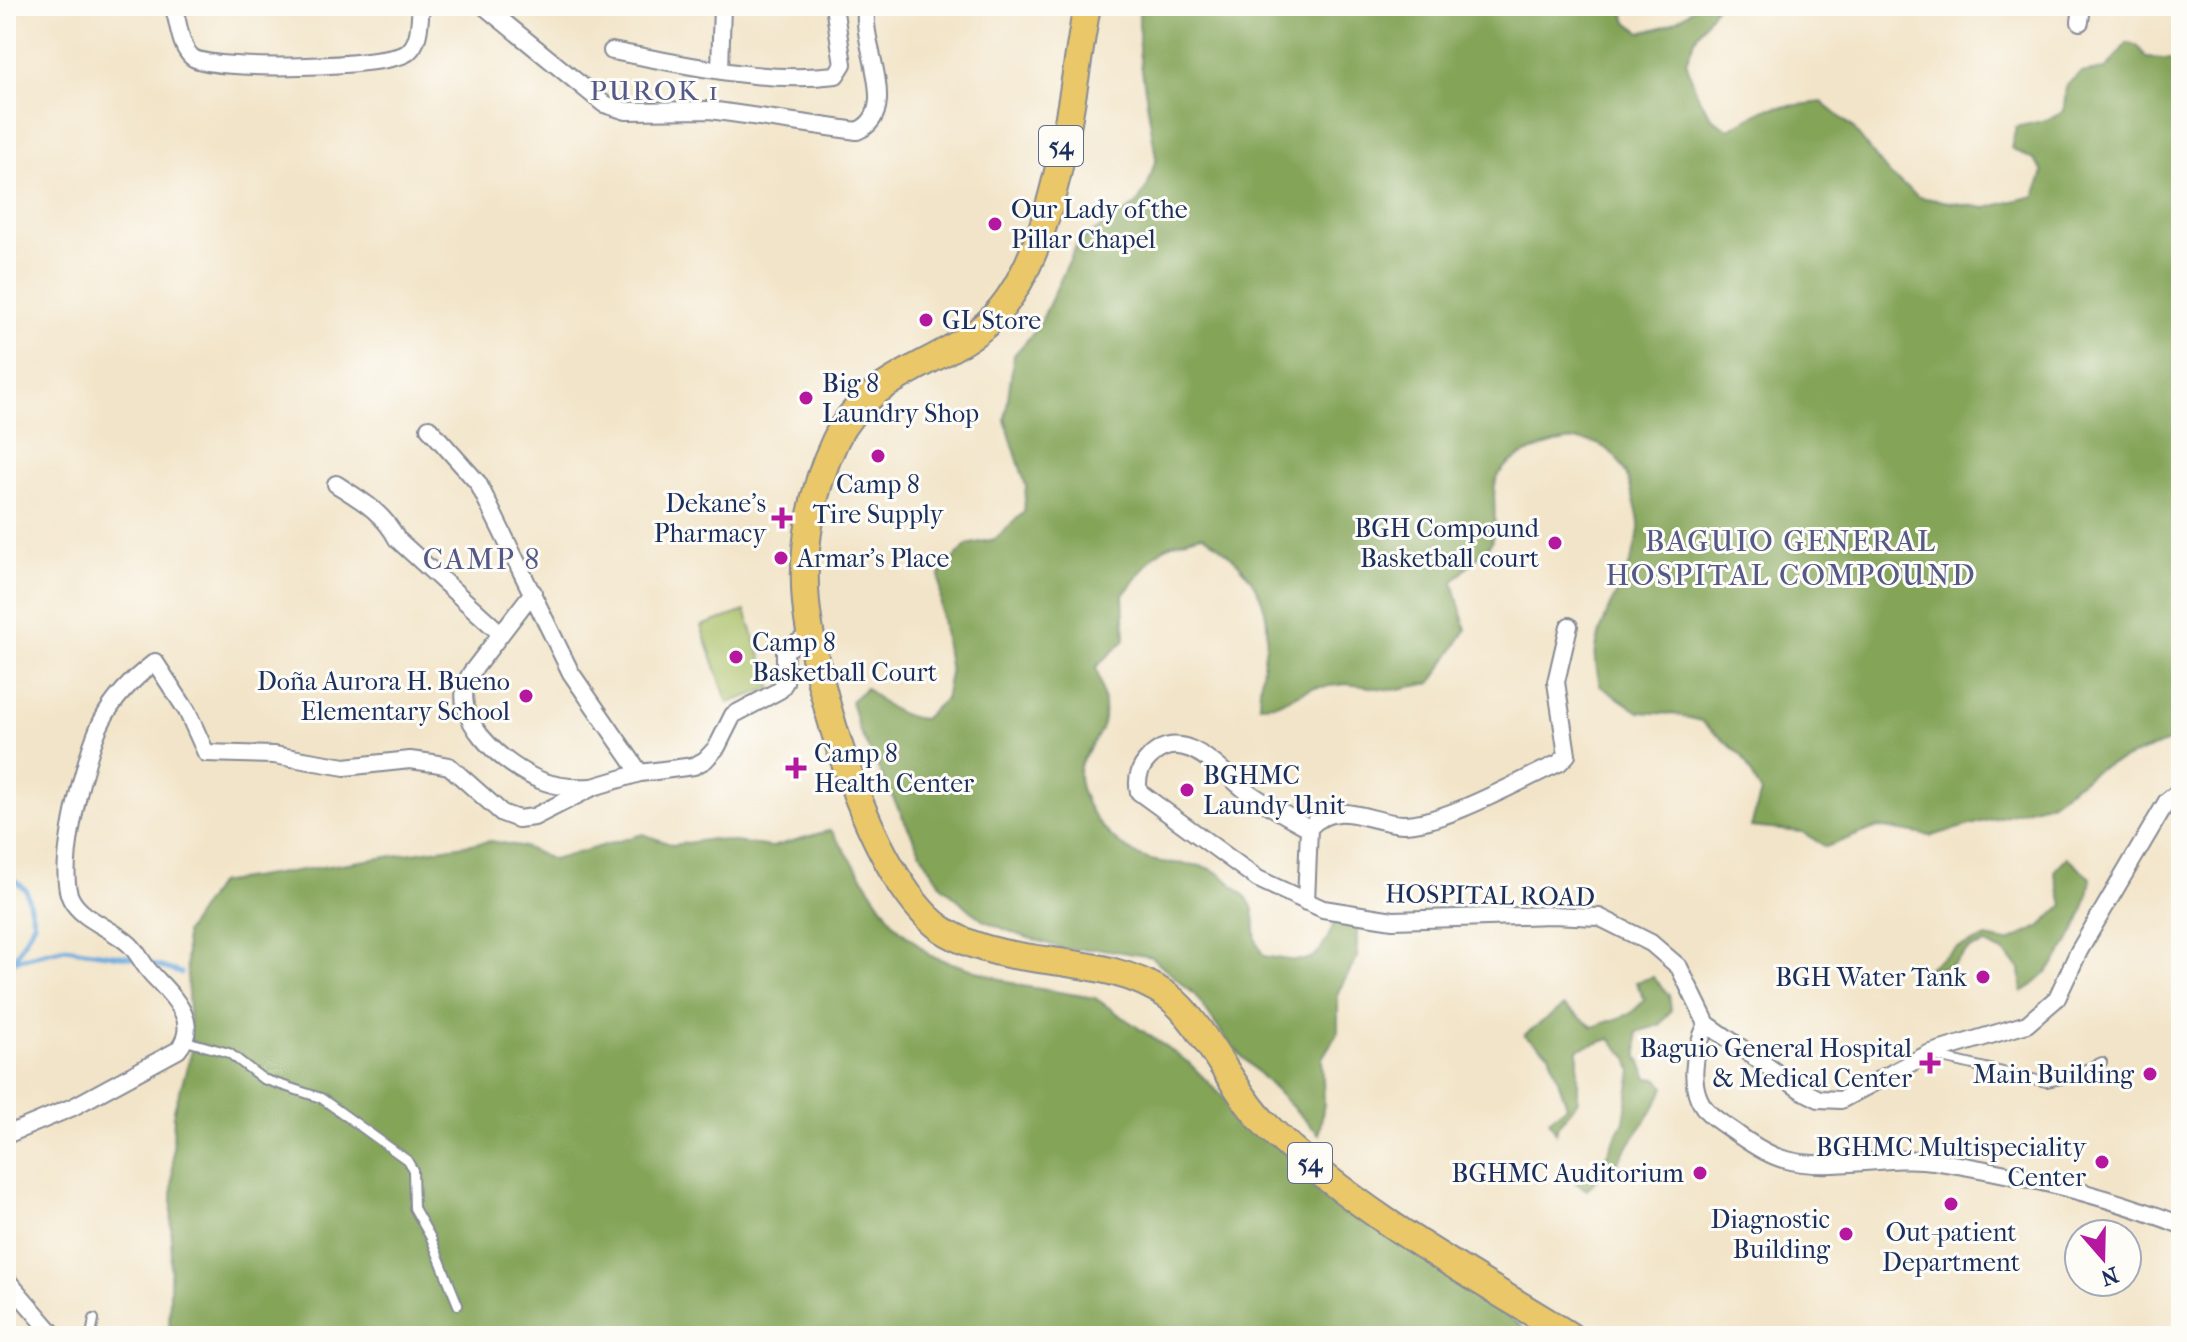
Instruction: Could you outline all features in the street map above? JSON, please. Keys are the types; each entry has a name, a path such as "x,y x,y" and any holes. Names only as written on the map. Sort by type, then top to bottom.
{"highway":[{"name":"54","path":"1087,6 1051,198 1042,233 1019,281 996,316 978,331 910,368 861,404 833,444 821,475 808,541 806,600 811,635 841,748 866,815 908,898 930,922 953,936 982,946 1078,965 1151,985 1172,999 1190,1018 1244,1099 1305,1159 1381,1219 1570,1336"}],"street":[{"path":"173,6 187,51 200,62 298,66 398,58 415,43 421,6"},
{"path":"484,6 604,104 626,111 710,110 843,131 868,126 874,118 879,91 865,33 867,6"},
{"path":"720,70 722,6"},
{"path":"612,51 720,70 810,78 836,75 843,64 834,6"},
{"path":"429,428 478,483 571,673 640,773"},
{"path":"336,484 375,509 389,522 397,539 499,632"},
{"path":"533,592 499,632 462,686 463,701 474,727 500,754 541,781 573,788 593,787"},
{"path":"1306,902 1309,828 1316,820 1336,812 1402,824 1430,820 1559,763 1567,755 1556,682 1569,626"},
{"path":"6,1135 104,1092 178,1050 186,1041 187,1025 177,999 149,972 130,945 76,907 69,896 66,872 87,757 102,720 129,682 155,662 187,711 206,753 274,755 345,767 410,760 449,766 502,813 518,819 556,808 593,787 640,773 694,766 712,754 733,715 780,690 785,682 785,650 811,635"},
{"name":"HOSPITAL ROAD","path":"1309,828 1245,790 1197,751 1183,746 1159,749 1138,775 1139,792 1144,800 1258,879 1306,902 1343,914 1393,920 1551,915 1599,917 1651,943 1679,967 1707,1024"},
{"path":"2181,790 2167,801 2079,951 2057,998 2027,1024 1928,1054 1841,1100 1819,1099 1707,1024 1696,1047 1693,1065 1708,1113 1754,1146 1783,1159 1817,1163 1900,1158 1933,1161 2027,1179 2139,1208 2181,1225"},
{"path":"6,1279 55,1336"}],"lane":[{"path":"186,1041 229,1053 263,1079 321,1098 407,1160 413,1170 414,1208 431,1238 458,1305"},
{"path":"1928,1054 2046,1082 2066,1078 2102,1062"},
{"path":"91,1336 94,1319"}],"green space":[{"path":"1139,6 1621,6 1627,22 1641,32 1671,24 1695,6 1716,6 1696,37 1686,61 1700,101 1719,123 1729,129 1765,109 1822,102 1852,127 1890,175 1919,197 1985,208 2035,196 2043,172 2034,160 2011,148 2016,127 2047,120 2064,111 2066,85 2081,73 2106,69 2127,43 2138,46 2147,58 2181,60 2181,737 2098,769 2050,803 1931,836 1878,827 1826,847 1802,832 1751,827 1761,792 1742,756 1701,721 1674,714 1639,712 1600,686 1596,649 1636,545 1639,520 1626,474 1617,459 1607,449 1594,443 1564,441 1513,461 1496,480 1491,543 1453,582 1466,630 1431,683 1393,690 1346,684 1312,688 1276,704 1259,705 1267,636 1263,604 1239,565 1203,535 1163,549 1149,562 1123,595 1125,640 1096,667 1103,697 1104,720 1079,772 1088,805 1111,836 1144,858 1201,866 1225,878 1251,906 1256,938 1264,956 1309,959 1322,948 1334,923 1357,923 1357,958 1338,992 1338,1032 1322,1058 1324,1103 1319,1134 1228,1042 1195,995 1152,957 1102,949 1065,949 982,920 941,885 922,855 860,732 851,701 866,688 892,709 923,719 945,699 950,673 941,612 940,574 967,545 995,539 1024,512 1026,486 1005,420 1014,355 1038,328 1078,242 1136,205 1148,185 1156,158 1139,52"},
{"name":"Camp 8 Basketball Court","path":"745,611 772,688 728,703 701,626"},
{"path":"831,830 895,925 931,956 1022,986 1095,998 1189,1063 1253,1127 1428,1261 1536,1336 169,1336 174,1110 191,1054 185,933 218,883 491,841 524,847 553,860 643,834 673,845 712,839 772,847"},
{"path":"2067,857 2091,879 2088,895 2068,943 2035,983 2022,992 2020,969 2003,952 1986,944 1969,949 1952,965 1920,973 1957,948 1986,938 2007,942 2040,927 2063,905 2054,871"},
{"path":"1653,977 1669,995 1671,1010 1660,1025 1637,1032 1638,1057 1648,1078 1658,1079 1664,1087 1616,1165 1610,1164 1587,1190 1576,1183 1577,1178 1605,1158 1624,1121 1632,1071 1628,1058 1610,1039 1578,1049 1578,1101 1558,1125 1556,1133 1549,1120 1567,1106 1549,1053 1524,1035 1564,1006 1593,1027 1630,1014 1645,1000 1636,982"}],"waterway":[{"path":"6,872 26,890 34,923 6,975"},
{"path":"15,960 65,948 134,958"},
{"path":"151,964 181,973"}],"place":[{"name":"Our Lady of the Pillar Chapel","path":"995,224"},
{"name":"GL Store","path":"926,320"},
{"name":"Big 8 Laundry Shop","path":"806,398"},
{"name":"Camp 8 Tire Supply","path":"878,456"},
{"name":"Dekane's Pharmacy","path":"782,518"},
{"name":"BGH Compound Basketball court","path":"1555,543"},
{"name":"Armar's Place","path":"781,558"},
{"name":"Camp 8 Basketball Court","path":"736,657"},
{"name":"Doña Aurora H. Bueno Elementary School","path":"526,696"},
{"name":"Camp 8 Health Center","path":"796,768"},
{"name":"BGHMC Laundy Unit","path":"1187,790"},
{"name":"BGH Water Tank","path":"1983,977"},
{"name":"Baguio General Hospital & Medical Center","path":"1930,1063"},
{"name":"Main Building","path":"2150,1074"},
{"name":"BGHMC Multispeciality Center","path":"2102,1162"},
{"name":"BGHMC Auditorium","path":"1700,1173"},
{"name":"Out-patient Department","path":"1951,1204"},
{"name":"Diagnostic Building","path":"1846,1234"}],"district":[{"name":"PUROK 1","path":"655,90"},
{"name":"BAGUIO GENERAL HOSPITAL COMPOUND","path":"1791,558"},
{"name":"CAMP 8","path":"482,559"}]}
